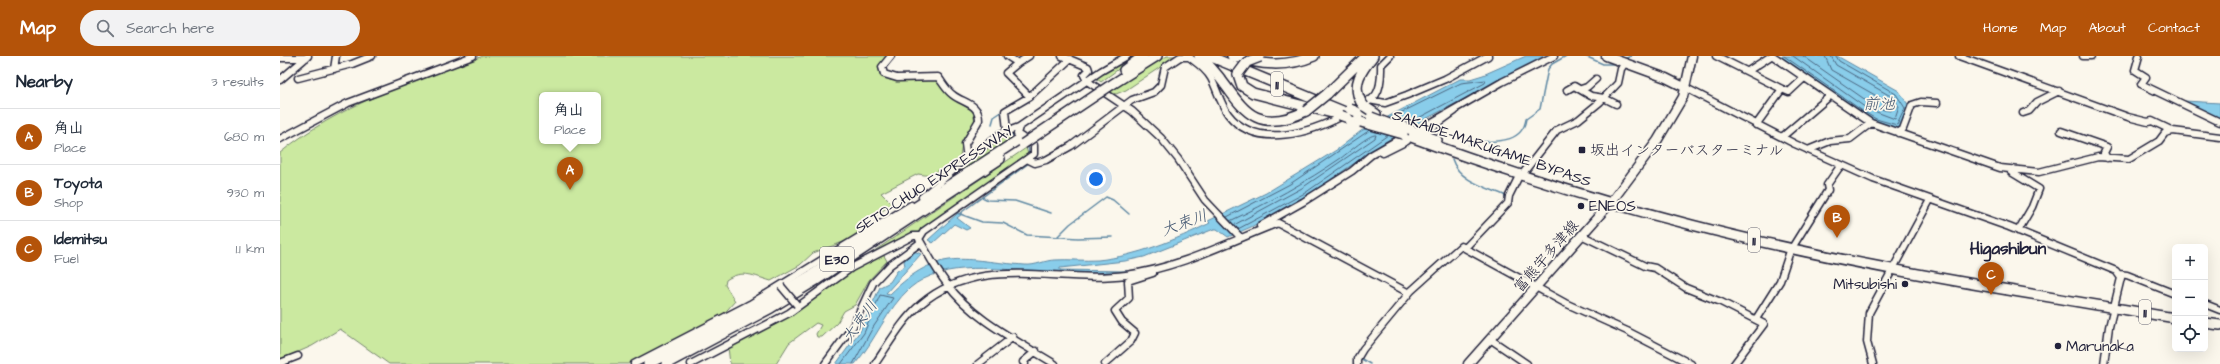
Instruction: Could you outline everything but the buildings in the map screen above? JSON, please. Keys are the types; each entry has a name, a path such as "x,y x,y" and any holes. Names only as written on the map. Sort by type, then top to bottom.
{"highway":[{"name":"SETO-CHUO EXPRESSWAY","path":"666,364 771,308 815,281 1105,85 1145,56"},
{"name":"SETO-CHUO EXPRESSWAY","path":"1105,85 1157,56"},
{"path":"1199,56 1214,68 1238,103 1253,116 1264,119 1281,120 1306,111 1327,94 1366,56"},
{"name":"11","path":"1209,56 1349,113"},
{"name":"11","path":"1220,56 1349,113"},
{"path":"1232,56 1257,63 1274,65 1298,62 1314,56"},
{"path":"1368,118 1365,103 1356,92 1356,83 1373,56"},
{"path":"1263,57 1247,62 1238,74 1242,86 1253,93 1349,113 1368,118 1409,134"},
{"path":"1368,118 1409,134"},
{"name":"SAKAIDE-MARUGAME BYPASS","path":"1409,134 1462,151 1521,174"},
{"name":"SAKAIDE-MARUGAME BYPASS","path":"1409,134 1521,174 1695,226 1894,266 2116,304 2172,311"},
{"name":"SETO-CHUO EXPRESSWAY","path":"648,364 716,329 810,276 1021,142"},
{"name":"SAKAIDE-MARUGAME BYPASS","path":"2116,304 2172,317"},
{"path":"2208,317 2220,319"},
{"path":"2208,323 2220,325"}],"main road":[{"path":"1606,56 1621,60 1666,78 1686,88"},
{"name":"富熊宇多津線","path":"1468,364 1538,287 1581,235 1612,201 1657,141 1678,107 1686,88 1692,56"}],"street":[{"path":"334,68 336,56"},
{"path":"298,78 372,56"},
{"path":"280,139 348,103 473,56"},
{"path":"891,56 882,67 884,74 898,78 925,76 938,77 949,92 976,109 979,115 978,121 964,145 963,151 967,159"},
{"path":"1007,56 1018,63"},
{"path":"1029,56 1006,73 1029,96"},
{"path":"1062,56 1073,58 1088,67 1089,70 1084,76 1087,82 1125,105 1132,113 1150,126 1171,148 1201,194 1239,236"},
{"path":"634,364 721,320 781,286 926,195 967,159 1000,134 1007,130 1019,128 1128,56"},
{"path":"1027,159 1035,163 1048,160 1133,99 1152,94 1162,82 1165,67 1180,57 1187,56 1206,72 1221,103 1232,118 1244,126 1262,133 1279,136 1298,134 1337,119 1365,103 1379,92 1381,66 1390,56"},
{"path":"1365,103 1385,103 1407,95 1445,79 1488,56"},
{"path":"1250,232 1322,190 1365,161 1445,113 1554,56"},
{"path":"1716,56 1789,92 1804,78"},
{"path":"1748,71 1772,56 1871,123 2008,170 2039,189 2032,207 2018,231"},
{"path":"1959,56 2128,117 2148,122 2152,120 2173,131 2220,137"},
{"path":"2083,56 2091,56"},
{"path":"2139,56 2135,70 2146,78 2141,84 2220,122"},
{"path":"280,58 307,57"},
{"path":"280,80 307,57"},
{"path":"1007,130 1005,111 1029,96 1073,58"},
{"path":"1465,248 1508,203 1509,196 1521,174 1556,130 1578,120 1618,83 1621,60"},
{"path":"1580,89 1588,87 1596,79"},
{"path":"1567,90 1574,86 1596,98 1603,98 1614,103 1606,107"},
{"path":"1686,88 1782,138 1841,165 1930,200 2018,231 2119,274 2128,275 2172,293"},
{"path":"1756,125 1768,106 1782,89"},
{"path":"2023,113 2029,111 2038,102 2059,91"},
{"path":"1782,138 1800,122 1810,116 1830,96"},
{"path":"1898,133 1903,129 1912,105 1915,103 1937,103"},
{"path":"1427,131 1459,108 1458,106"},
{"path":"1365,161 1371,155 1415,126 1445,113"},
{"path":"1808,150 1830,141 1850,139 1871,123"},
{"path":"825,364 853,326 873,283 890,265 920,239 1034,154 1034,145 1017,134 1019,128"},
{"path":"2061,131 2107,147 2104,154 2107,158"},
{"path":"2008,170 2039,172 2098,157 2129,159 2159,141 2165,134 2173,131"},
{"path":"1371,155 1409,134"},
{"path":"1756,319 1780,281 1793,246 1828,190 1827,185 1841,165"},
{"path":"1873,364 1867,342 1869,313 1930,200"},
{"path":"875,364 921,304 948,284 966,278 992,273 1108,277 1162,267 1239,236 1278,223 1409,293"},
{"path":"1581,235 1645,266 1655,268 1686,288 1721,302 1764,324 1734,364"},
{"path":"691,364 789,313 798,305 862,261 909,237 920,239 948,284 978,315 1055,364"},
{"path":"1357,364 1357,359 1363,349 1409,293 1461,246 1565,303 1627,331 1691,364"},
{"path":"1105,364 1130,341 1135,333 1116,314 1117,309 1129,298 1128,281 1158,271 1162,267"},
{"path":"2104,364 2108,333 2121,278 2119,274"},
{"path":"781,286 798,305"},
{"path":"2208,305 2220,310"},
{"path":"978,364 1013,337"},
{"path":"1490,339 1527,364"},
{"path":"1023,363 1036,351"},
{"path":"280,363 298,356"}],"green space":[{"path":"483,56 887,56 879,67 880,74 890,80 936,80 947,95 973,111 975,122 963,139 959,163 948,172 939,170 931,176 918,174 881,193 892,204 865,223 854,238 813,253 800,265 771,281 748,274 737,275 726,280 725,285 735,301 721,317 628,364 389,364 340,329 312,346 280,360 280,153 327,121 351,108 403,85"},
{"path":"1133,56 1136,56 1101,82 1097,79 1104,72"},
{"path":"1167,56 1177,56 1126,90 1116,94 1108,92"},
{"path":"1008,136 1014,139 929,195 998,139"},
{"path":"1026,148 1028,154 1026,158 917,233 861,260"},
{"path":"883,254 887,261 869,280 855,305 844,311 837,323 822,337 817,337 816,334 821,325 816,323 789,343 776,364 730,364 728,347 796,312 861,264"}],"water":[{"path":"1526,56 1547,56 1412,126 1385,142 1307,196 1251,227 1228,237 1217,229 1214,229 1144,257 1125,261 1060,268 1060,270 1127,271 1106,273 1074,273 974,268 939,273 924,279 910,288 894,306 855,364 836,364 860,331 880,287 890,282 897,271 905,266 904,261 914,251 921,254 886,293 890,294 924,268 939,262 969,259 1029,265 1051,260 1098,260 1141,251 1170,241 1210,223 1208,221 1266,193 1338,149 1361,131 1460,79 1470,79 1483,75"},
{"name":"前池","path":"1776,56 1837,56 1899,91 1909,106 1901,128 1896,130 1874,123"},
{"path":"2185,101 2220,103 2220,120 2185,103"},
{"path":"958,213 962,214 957,218 970,228 966,230 954,224 933,243 928,240"}],"waterway":[{"path":"1469,145 1472,142 1505,140 1519,133 1526,119 1540,109 1548,69 1552,64 1566,56"},
{"path":"1585,56 1603,64 1618,64"},
{"path":"1624,59 1631,56"},
{"path":"992,124 994,117 1003,111"},
{"path":"1011,134 1016,137"},
{"path":"1028,145 1029,154"},
{"path":"1452,159 1455,167 1460,173 1481,186 1504,195 1506,198 1505,202 1477,231"},
{"path":"982,197 1029,163"},
{"path":"959,214 982,197"},
{"path":"982,197 988,200 1015,201 1051,213"},
{"path":"1058,236 1070,224 1106,197 1113,200 1129,214"},
{"path":"960,214 982,222 1003,223 1027,235 1078,238 1113,237"},
{"path":"1360,358 1370,364"}],"place":[{"name":"坂出インターバスターミナル","path":"1582,150"},
{"name":"角山","path":"570,190"},
{"name":"ENEOS","path":"1581,206"},
{"name":"Toyota","path":"1837,238"},
{"name":"Mitsubishi","path":"1905,284"},
{"name":"Idemitsu","path":"1991,295"},
{"name":"Marunaka","path":"2058,346"}],"district":[{"name":"Higashibun","path":"2008,248"}],"water label":[{"name":"大束川","path":"1184,222"},
{"name":"大束川","path":"859,321"}]}
